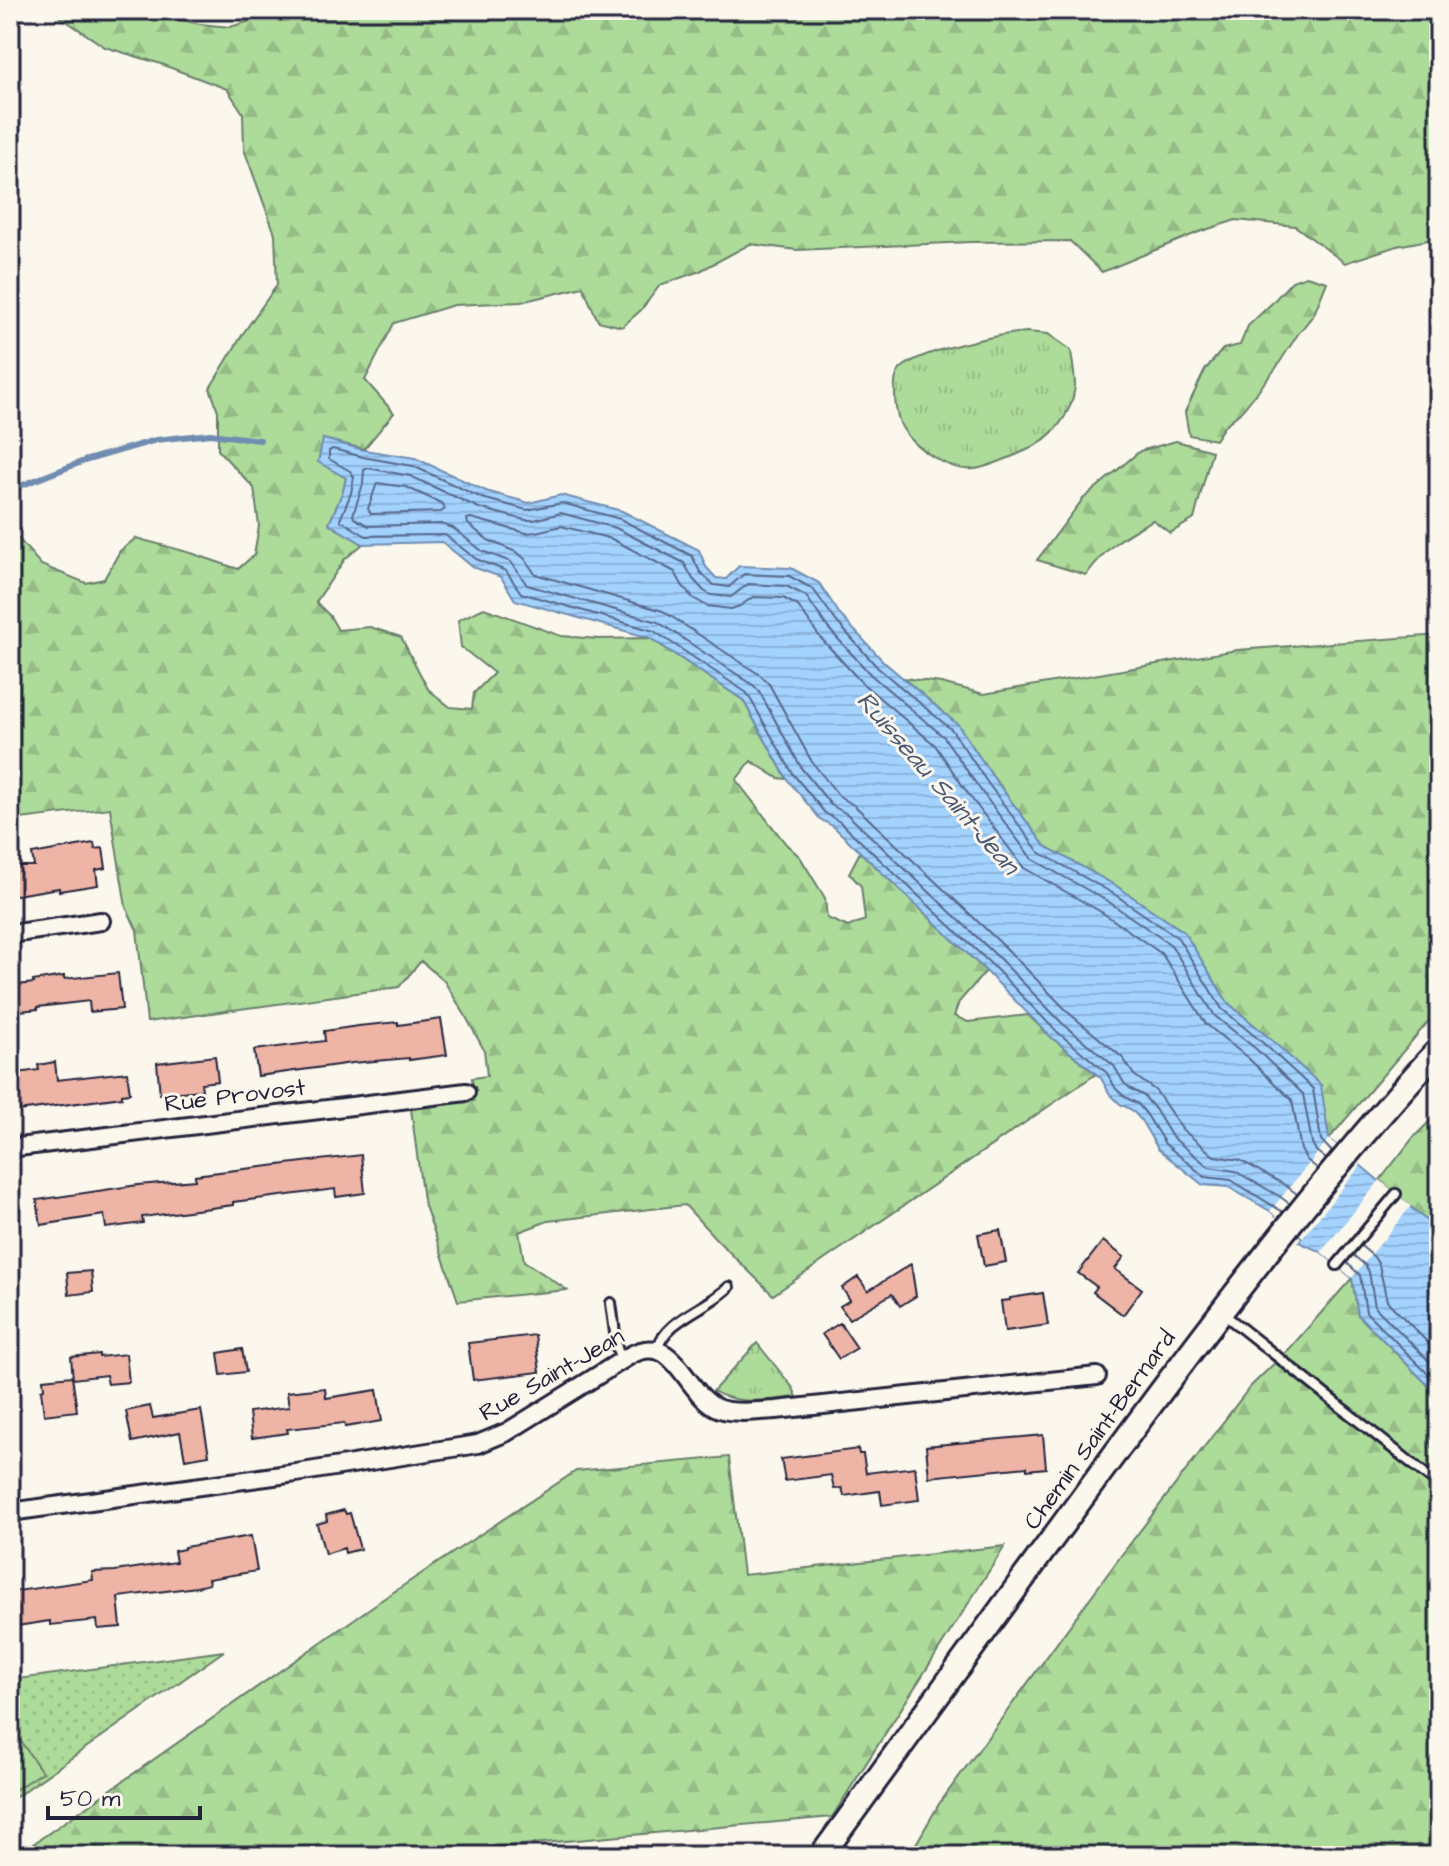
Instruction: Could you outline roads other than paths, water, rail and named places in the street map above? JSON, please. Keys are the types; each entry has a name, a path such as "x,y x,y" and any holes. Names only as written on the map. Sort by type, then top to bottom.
{"street":[{"path":"10,934 101,921"},
{"name":"Chemin Saint-Bernard","path":"821,1856 1220,1311 1347,1153 1439,1049"},
{"name":"Rue Provost","path":"10,1148 466,1092"},
{"name":"Rue Saint-Jean","path":"10,1512 296,1473 478,1444 507,1432 621,1361 648,1349 668,1356 708,1402 720,1409 739,1411 776,1410 1097,1376"}],"lane":[{"path":"1337,1265 1396,1194"},
{"path":"657,1350 670,1328 729,1287"},
{"path":"611,1303 621,1361"},
{"path":"1220,1311 1439,1485"}],"water":[{"path":"323,439 364,450 415,458 486,491 529,503 561,495 622,511 699,550 706,567 716,578 726,579 739,566 791,568 819,583 841,616 884,662 958,725 1045,846 1118,887 1184,932 1228,1003 1321,1085 1329,1139 1439,1229 1439,1396 1358,1315 1352,1278 1321,1252 1299,1242 1302,1237 1270,1211 1228,1187 1203,1185 1158,1149 1141,1120 1109,1093 1101,1078 1050,1036 834,827 820,819 787,779 743,700 650,638 515,600 501,577 473,567 442,542 363,544 329,524 346,478 318,462"}],"waterway":[{"name":"Ruisseau Saint-Jean","path":"10,490 84,461 156,440 210,434 260,440"}]}
